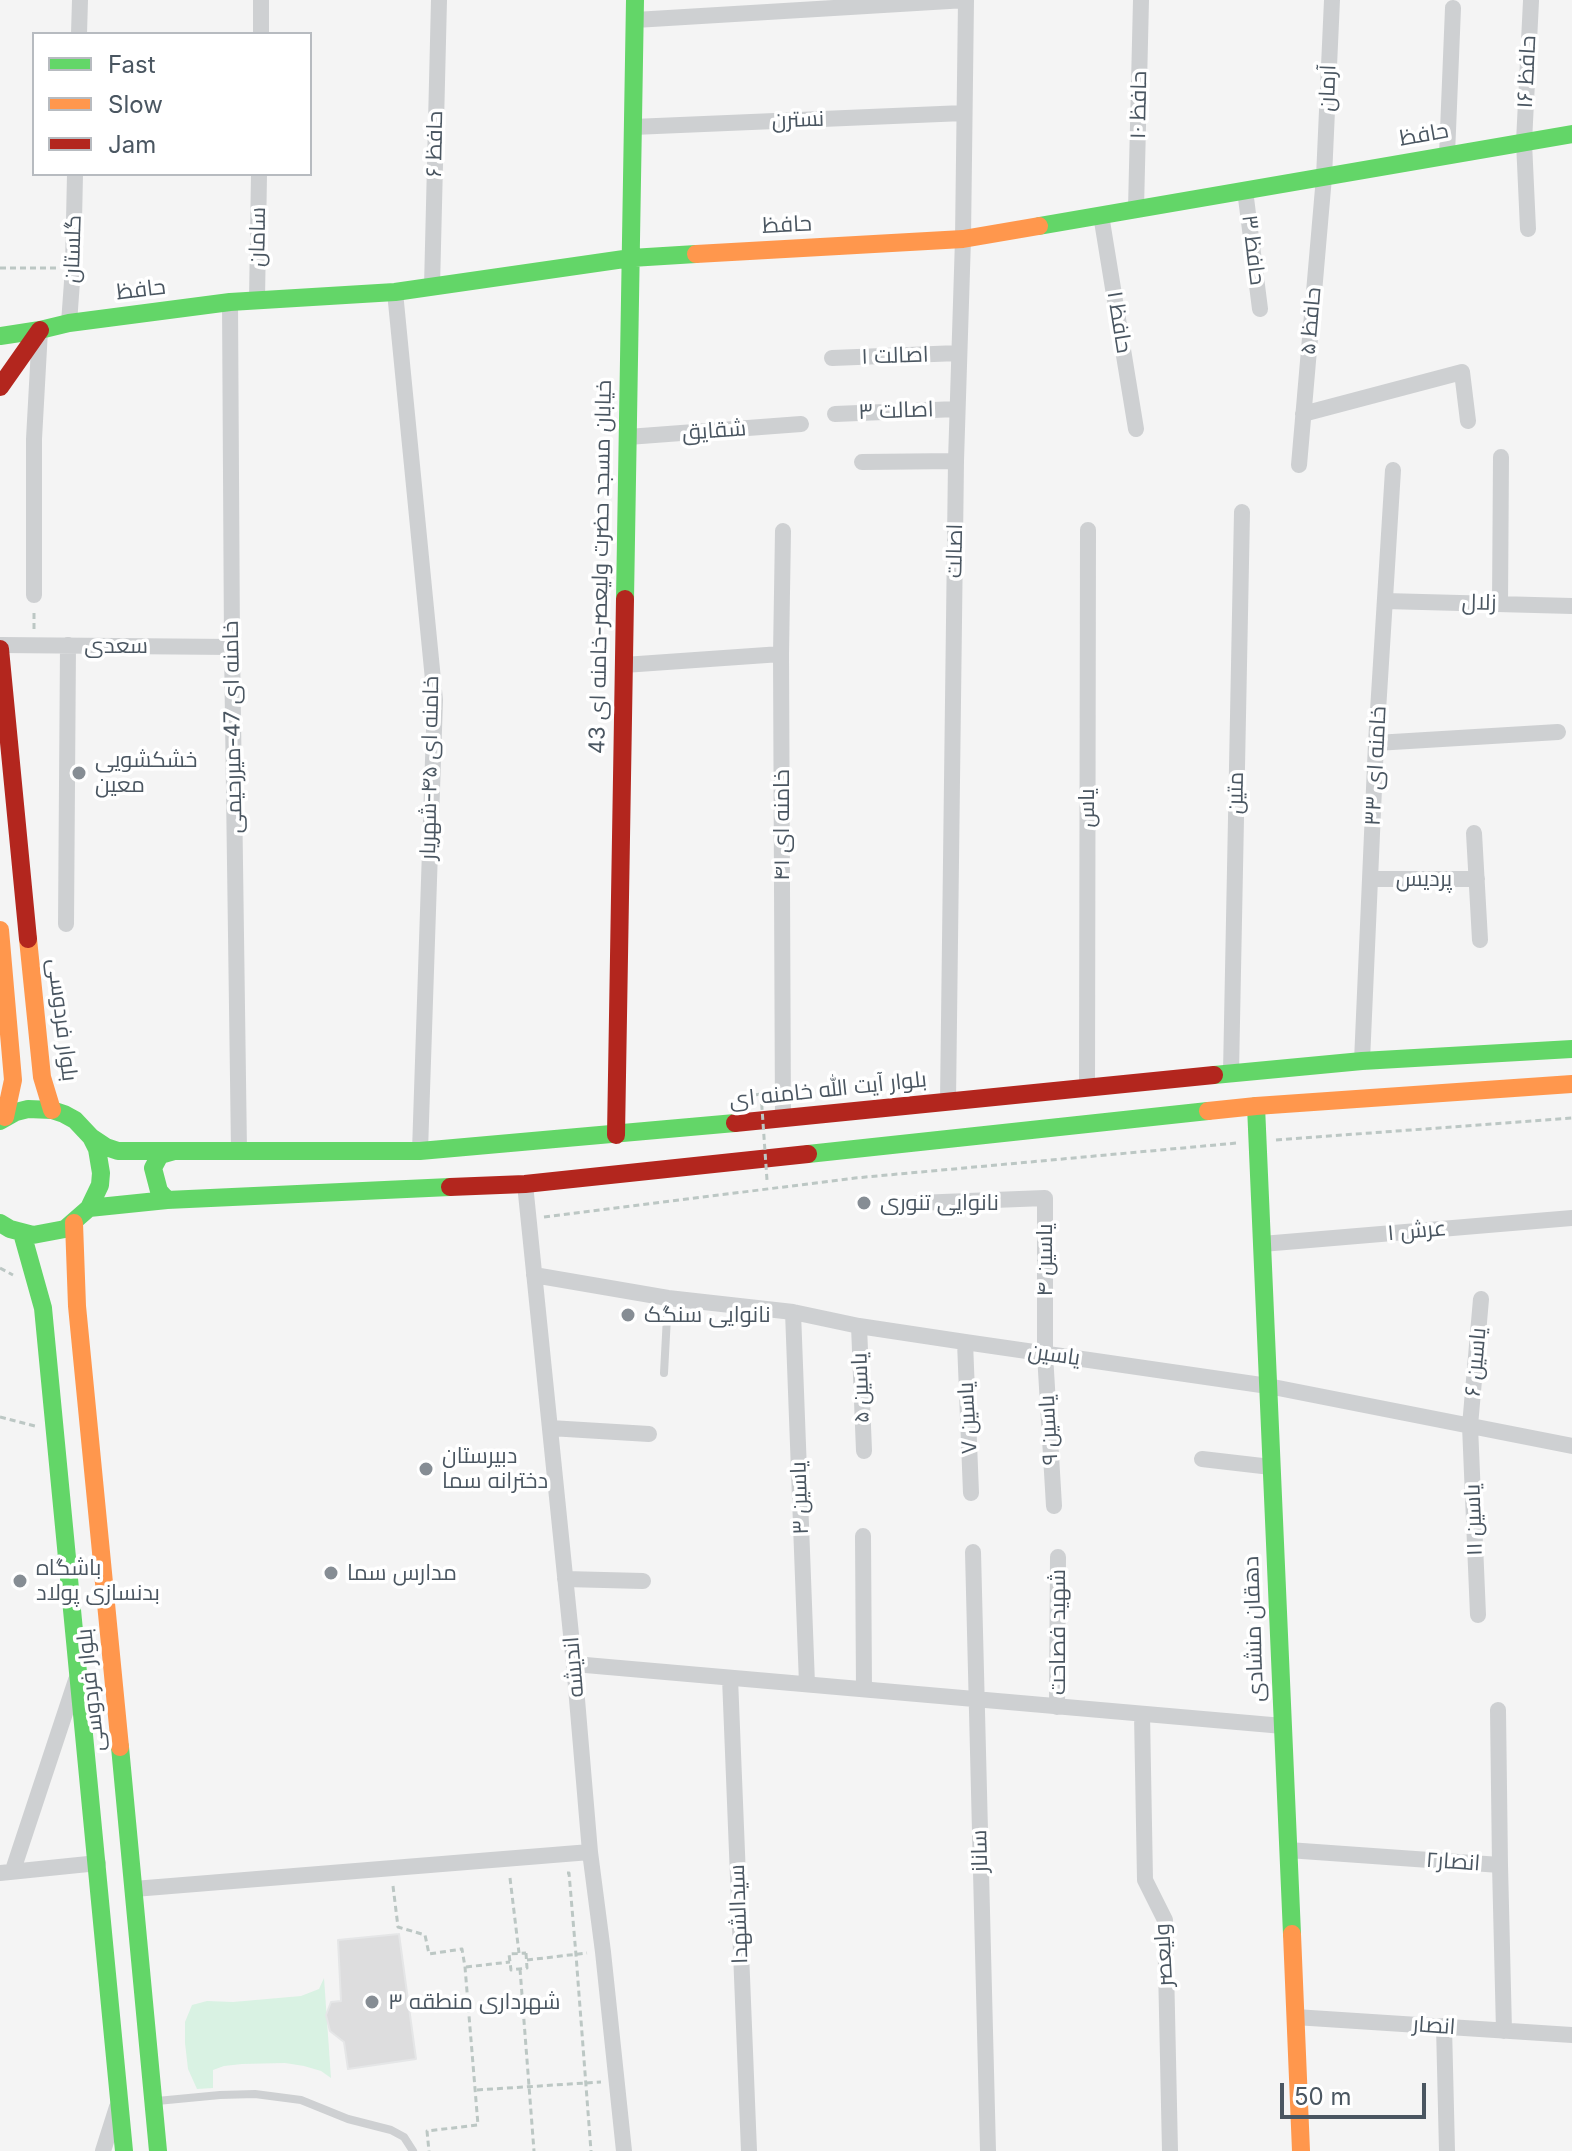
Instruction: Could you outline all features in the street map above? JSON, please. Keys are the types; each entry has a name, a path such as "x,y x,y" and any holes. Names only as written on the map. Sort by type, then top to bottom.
{"main road":[{"name":"خیابان مسجد حضرت ولیعصر-خامنه ای 43","path":"616,1135 635,0"},
{"name":"حافظ","path":"0,336 69,323 230,302 395,292 631,258 963,239 1572,134"},
{"path":"0,387 40,330"},
{"name":"بلوار فردوسی","path":"0,647 42,1077 52,1110"},
{"path":"0,930 13,1080 2,1119"},
{"name":"بلوار آیت الله خامنه ای","path":"52,1110 75,1120 91,1137 118,1151 420,1151 616,1135 1362,1061 1572,1049"},
{"path":"89,1208 167,1200 525,1184 1256,1106 1572,1084"},
{"name":"دهقان منشادی","path":"1256,1106 1301,2151"},
{"path":"2,1119 28,1109 52,1110"},
{"path":"0,1223 22,1233 44,1234 54,1233 74,1223 89,1208 100,1185 97,1149 91,1137"},
{"path":"167,1200 159,1191 153,1168 160,1155 174,1151"},
{"name":"بلوار فردوسی","path":"74,1223 78,1322 158,2151"},
{"name":"بلوار فردوسی","path":"22,1233 43,1308 124,2151"}],"street":[{"path":"79,32 80,0"},
{"path":"261,0 261,32"},
{"name":"حافظ ۶","path":"432,287 439,0"},
{"path":"635,20 966,0"},
{"name":"اصالت","path":"948,1101 956,461 966,0"},
{"name":"حافظ ۱۰","path":"1136,209 1141,0"},
{"name":"آرمان","path":"1324,177 1332,0"},
{"name":"حافظ ۱۶","path":"1528,229 1524,142 1531,1"},
{"path":"1447,155 1453,8"},
{"name":"نسترن","path":"633,127 964,113"},
{"name":"گلستان","path":"69,323 75,176"},
{"name":"سامان","path":"257,300 259,176"},
{"name":"حافظ ۵","path":"1299,465 1324,177"},
{"name":"حافظ ۳","path":"1245,190 1260,309"},
{"name":"حافظ ۱","path":"1101,215 1136,429"},
{"name":"خامنه ای ۴۵-شهریار","path":"395,292 435,700 420,1151"},
{"name":"خامنه ای 47-میررحیمی","path":"230,302 239,1151"},
{"path":"34,595 34,439 40,330"},
{"name":"اصالت ۱","path":"832,358 959,353"},
{"path":"1303,414 1462,372 1468,421"},
{"name":"اصالت ۳","path":"835,414 957,409"},
{"name":"شقایق","path":"628,437 801,424"},
{"path":"1500,604 1501,457"},
{"path":"862,462 956,461"},
{"name":"خامنه ای ۳۳","path":"1362,1061 1376,743 1393,470"},
{"name":"متین","path":"1231,1073 1242,512"},
{"name":"یاس","path":"1087,1087 1088,530"},
{"name":"خامنه ای ۴۱","path":"783,531 783,1119"},
{"name":"زلال","path":"1385,601 1572,606"},
{"path":"66,924 68,645"},
{"name":"سعدی","path":"0,647 232,647"},
{"path":"624,665 781,654"},
{"path":"1376,743 1558,732"},
{"path":"1474,833 1480,940"},
{"name":"پردیس","path":"1370,879 1477,879"},
{"name":"اندیشه","path":"525,1184 590,1852 624,2151"},
{"name":"یاسین ۴","path":"917,1203 1045,1198 1045,1354"},
{"name":"عرش ۱","path":"1262,1244 1572,1218"},
{"name":"یاسین","path":"534,1275 668,1298 793,1312 859,1326 1268,1386 1572,1446"},
{"name":"یاسین ۶","path":"1470,1426 1481,1299"},
{"name":"یاسین ۳","path":"793,1312 807,1684"},
{"name":"یاسین ۵","path":"859,1326 864,1451"},
{"name":"یاسین ۷","path":"965,1342 971,1493"},
{"name":"یاسین ۹","path":"1045,1354 1054,1506"},
{"name":"یاسین ۱۱","path":"1470,1426 1478,1615"},
{"path":"550,1428 649,1434"},
{"path":"1202,1459 1271,1467"},
{"path":"863,1536 864,1689"},
{"name":"ساناز","path":"973,1552 988,2151"},
{"name":"شهید فصاحت","path":"1057,1707 1058,1557"},
{"path":"565,1579 643,1581"},
{"path":"574,1664 1283,1726"},
{"path":"79,1670 6,1872 98,1863"},
{"name":"سیدالشهدا","path":"730,1678 749,2151"},
{"path":"1498,1710 1500,1865"},
{"name":"ولیعصر","path":"1142,1714 1145,1880 1165,1920 1170,2151"},
{"name":"انصار۲","path":"1288,1850 1500,1865 1504,2031"},
{"path":"134,1889 590,1852"},
{"name":"انصار","path":"1295,2017 1572,2035"},
{"path":"1444,2026 1447,2151"},
{"path":"103,2151 120,2097"}],"lane":[{"path":"664,1373 668,1298"},
{"path":"154,2101 255,2094 301,2100 348,2119 391,2130 404,2137 413,2151"}],"path":[{"path":"0,268 73,268"},
{"path":"34,595 34,645"},
{"path":"741,1097 761,1094 767,1180"},
{"path":"529,1219 855,1178 1572,1118"},
{"path":"0,1417 39,1426"},
{"path":"507,1859 519,1953"},
{"path":"390,1868 398,1927 425,1935 429,1954 462,1949 465,1967 478,2125 427,2131 429,2151"},
{"path":"554,1874 569,1873 591,2151"},
{"path":"527,1960 603,1952"},
{"path":"519,1953 526,1953 527,1968 511,1970 509,1954 519,1953"},
{"path":"465,1967 510,1962"},
{"path":"520,1969 534,2151"},
{"path":"476,2090 617,2080"}],"green space":[{"path":"324,1978 331,2078 321,2071 285,2063 242,2064 213,2070 213,2088 197,2089 188,2069 185,2043 185,2022 192,2005 207,2001 301,1996 319,1989"}],"building":[{"name":"شهرداری منطقه ۳","path":"399,1934 416,2059 348,2069 344,2042 330,2031 326,2015 331,2002 341,2001 338,1940"}],"traffic: fast":[{"path":"625,599 635,0"},
{"path":"1039,226 1572,134"},
{"path":"0,336 69,323 230,302 395,292 631,258 696,254"},
{"path":"1214,1075 1362,1061 1572,1049"},
{"path":"1256,1106 1292,1934"},
{"path":"0,1121 28,1109 64,1114 75,1120 91,1137 97,1149 101,1173 100,1185 89,1208 65,1229 33,1235 0,1223"},
{"path":"808,1154 1208,1111"},
{"path":"91,1137 118,1151 420,1151 735,1123"},
{"path":"167,1200 159,1191 153,1168 160,1155 174,1151"},
{"path":"89,1208 167,1200 450,1187"},
{"path":"22,1233 43,1308 124,2151"},
{"path":"120,1747 158,2151"}],"traffic: slow":[{"path":"696,254 963,239 1039,226"},
{"path":"0,930 13,1080 5,1117"},
{"path":"28,939 42,1077 52,1110"},
{"path":"1208,1111 1572,1084"},
{"path":"74,1223 77,1306 120,1747"},
{"path":"1292,1934 1301,2151"}],"traffic: jam":[{"path":"0,387 40,330"},
{"path":"616,1135 625,599"},
{"path":"0,649 28,939"},
{"path":"735,1123 1214,1075"},
{"path":"450,1187 525,1184 808,1154"}],"place":[{"name":"خشکشویی معین","path":"79,773"},
{"name":"نانوایی تنوری","path":"864,1203"},
{"name":"نانوایی سنگک","path":"628,1315"},
{"name":"دبیرستان دخترانه سما","path":"426,1469"},
{"name":"مدارس سما","path":"331,1573"},
{"name":"باشگاه بدنسازی پولاد","path":"20,1581"},
{"name":"شهرداری منطقه ۳","path":"372,2002"}]}
